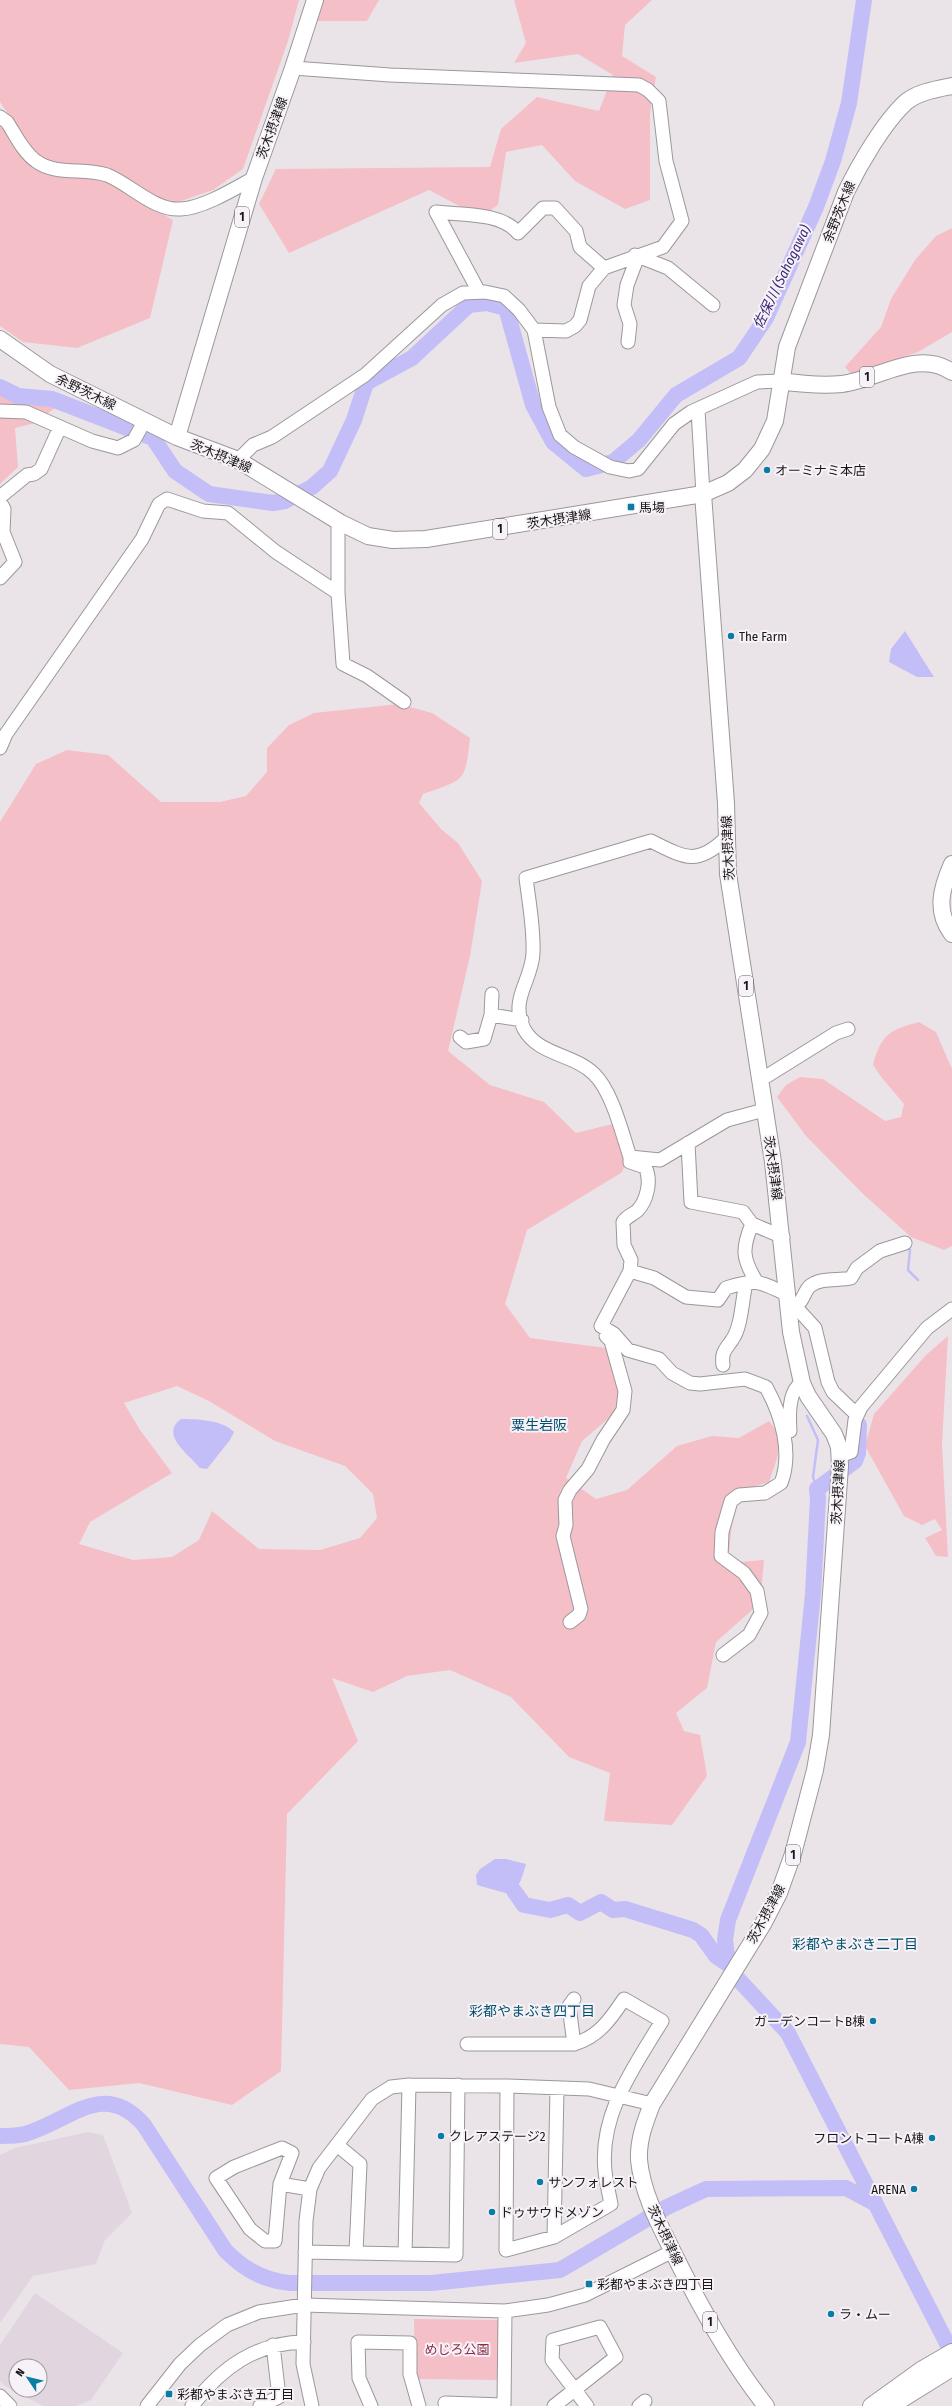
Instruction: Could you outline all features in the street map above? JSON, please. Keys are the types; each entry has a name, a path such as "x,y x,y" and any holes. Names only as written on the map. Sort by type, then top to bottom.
{"main road":[{"name":"茨木摂津線","path":"315,0 293,68 254,178 177,437 238,460 341,523 368,536 393,540 426,540 703,494 734,479 745,470 762,449 775,421 780,381"},
{"name":"余野茨木線","path":"780,381 787,347 846,192 858,168 892,117 907,101 927,92 952,86"},
{"name":"余野茨木線","path":"0,339 50,374 177,437"},
{"name":"1","path":"780,381 813,385 844,384 915,364 934,364 952,372"},
{"name":"茨木摂津線","path":"703,494 726,803 728,874 761,1076 764,1110 794,1306 791,1332 802,1383 808,1396 834,1434 840,1466 820,1736 815,1770 793,1854 773,1907 652,2104 640,2144 641,2175 648,2197 664,2233 715,2330 766,2406"},
{"path":"952,864 944,883 940,907 944,922 952,934"},
{"path":"891,2406 952,2352"},
{"path":"871,2406 924,2376 952,2368"}],"street":[{"path":"293,68 390,75 639,85 648,90 659,101 666,161 682,221 663,247 604,268 589,286 580,320 575,326 566,331 534,330"},
{"path":"0,117 7,122 36,161 48,167 106,175 156,203 175,209 182,209 202,202 230,191 254,178"},
{"path":"479,292 436,212 492,218 511,224 518,233 543,208 555,208 576,230 580,247 604,268"},
{"path":"636,256 668,268 713,305"},
{"path":"628,342 630,324 624,305 627,284 636,256"},
{"path":"238,460 253,445 272,437 365,375 442,305 463,293 479,292 504,296 519,310 534,330 549,407 560,436 574,447 610,467 629,471 638,469 674,424 698,410 757,382 780,381"},
{"path":"698,410 703,494"},
{"path":"0,411 26,412 92,441 118,448 134,440 145,420"},
{"path":"0,497 27,475 34,474 41,468 60,427"},
{"path":"0,748 19,716 142,539 159,504 167,499 203,512 228,513 276,552 338,593"},
{"path":"0,502 4,509 3,532 15,562 0,578"},
{"path":"341,523 338,528 338,593 343,664 367,676 404,702"},
{"path":"570,1622 580,1615 581,1609 563,1536 566,1525 565,1500 570,1490 588,1469 603,1440 623,1410 625,1391 611,1341 604,1335 601,1326 630,1272 631,1260 624,1245 623,1222 628,1216 636,1211 646,1199 648,1172 645,1167 630,1162 630,1157 607,1093 595,1074 573,1059 540,1046 524,1029 517,1006 533,955 526,878 651,841 675,853 698,858 712,852 726,838"},
{"path":"460,1037 466,1042 484,1039 491,1015 492,994"},
{"path":"491,1015 522,1020"},
{"path":"761,1076 767,1076 836,1033 848,1029"},
{"path":"630,1157 660,1160 727,1120 764,1110"},
{"path":"688,1143 692,1202 743,1212 752,1224 783,1237"},
{"path":"723,1365 722,1355 733,1338 751,1282 744,1250 744,1243 752,1224"},
{"path":"794,1306 814,1284 851,1278 859,1266 880,1251 905,1243"},
{"path":"630,1272 654,1278 686,1298 718,1300 726,1288 751,1282 767,1283 794,1306 815,1328 828,1382 833,1392 856,1414"},
{"path":"840,1466 851,1452 856,1414 926,1328 952,1309"},
{"path":"601,1326 614,1334 628,1350 659,1359 672,1373 690,1383 700,1384 745,1379 766,1387 781,1419 785,1446 784,1476 781,1483 765,1493 739,1495 731,1501 722,1532 720,1556 744,1573 757,1591 761,1613 749,1635 723,1655"},
{"path":"785,1446 790,1444 789,1412 797,1387 802,1383"},
{"path":"574,1999 569,2006 574,2044"},
{"path":"467,2044 574,2044 588,2040 601,2031 624,1999 662,2022 618,2096 605,2145 605,2170 611,2204 554,2238 506,2250 507,2086"},
{"path":"312,2406 305,2380 304,2342 306,2252 310,2189 319,2168 372,2099 391,2087 408,2085 458,2085 589,2089 652,2104"},
{"path":"405,2254 408,2085"},
{"path":"306,2252 456,2255 458,2085"},
{"path":"554,2238 557,2088"},
{"path":"337,2145 360,2164 356,2252"},
{"path":"282,2148 292,2153 280,2184 275,2241 265,2241 250,2229 216,2178 240,2164 282,2148"},
{"path":"280,2184 310,2189"},
{"path":"147,2406 185,2359 216,2332 234,2322 259,2312 304,2305 505,2311 548,2305 585,2295 673,2251"},
{"path":"446,2406 445,2403 503,2405 505,2311"},
{"path":"554,2406 575,2390 616,2357 600,2327 553,2340 552,2360 575,2390 587,2406"},
{"path":"192,2406 213,2380 233,2364 257,2350 273,2345 304,2342"},
{"path":"371,2406 359,2378 358,2342 410,2343 410,2374 419,2406"},
{"path":"260,2406 279,2397 273,2345"},
{"path":"0,2396 10,2406"}],"shaded area":[{"path":"905,631 934,677 917,677 889,662 891,649"},
{"path":"181,1419 202,1420 217,1423 234,1432 230,1440 207,1469 200,1468 178,1445 173,1432 175,1425"},
{"path":"495,1859 506,1859 526,1864 516,1889 509,1894 477,1885 476,1875 480,1869"},
{"path":"88,2132 103,2135 132,2213 105,2240 96,2264 33,2276 0,2323 0,2155 15,2148"},
{"path":"35,2293 123,2353 91,2400 76,2406 43,2406 28,2398 48,2398 48,2358 8,2358 8,2388 0,2381 0,2345"}],"green space":[{"path":"0,0 299,0 288,41 243,169 213,190 178,202 158,198 136,184 41,159 31,148 0,102"},
{"path":"319,0 379,0 367,21 313,21"},
{"path":"514,0 652,0 625,25 622,56 656,77 650,113 650,200 625,209 575,181 542,145 506,152 498,205 480,217 429,190 289,253 259,204 276,169 490,167 501,129 537,97 599,111 613,75 578,54 514,63 526,43"},
{"path":"0,125 33,168 47,174 93,178 107,181 173,220 150,318 77,348 23,342 0,326"},
{"path":"952,228 952,332 918,352 851,374 845,367 881,327 891,299 915,260 936,236"},
{"path":"0,396 61,403 36,423 15,428 18,467 0,484"},
{"path":"399,704 432,713 470,738 464,772 455,782 423,794 419,803 441,829 458,843 482,881 470,956 448,1051 490,1085 544,1102 576,1133 616,1123 629,1159 621,1173 527,1230 505,1304 530,1338 606,1348 622,1407 582,1441 566,1478 596,1499 627,1490 677,1446 712,1436 739,1438 769,1421 778,1436 779,1450 777,1458 769,1482 735,1492 728,1563 764,1560 760,1603 716,1642 707,1688 676,1713 684,1731 700,1735 707,1776 672,1825 604,1821 610,1773 569,1757 511,1697 450,1670 407,1676 373,1692 332,1678 358,1741 287,1814 281,2071 232,2105 139,2083 69,2090 29,2047 0,2044 0,822 36,764 67,750 108,755 161,802 220,802 246,796 267,772 267,748 289,725 314,713","holes":["177,1386 209,1401 275,1441 345,1466 373,1494 377,1518 360,1538 320,1550 259,1549 212,1511 199,1540 172,1557 133,1560 79,1544 90,1522 172,1473 140,1430 124,1403"]},
{"path":"919,1022 936,1032 952,1069 952,1246 944,1250 911,1237 862,1193 806,1136 777,1097 786,1085 800,1077 823,1079 885,1121 901,1117 904,1104 873,1065 879,1046 888,1035 901,1028"},
{"path":"948,1336 942,1444 948,1557 936,1556 925,1538 942,1530 935,1519 922,1525 904,1516 865,1446 874,1414 926,1355"},
{"name":"めじろ公園","path":"414,2319 500,2320 500,2380 415,2379"}],"waterway":[{"name":"佐保川 (Sahogawa)","path":"0,387 18,396 52,399 153,438 175,471 209,494 273,503 285,501 312,487 330,471 354,420 366,383 412,358 469,305 487,303 506,308 533,405 553,442 586,469 613,462 639,440 676,395 739,358 766,318 816,207 833,161 849,103 864,0"},
{"path":"907,1247 910,1250 908,1270 918,1280"},
{"path":"807,1416 818,1440 813,1477 817,1489"},
{"path":"728,1964 725,1940 728,1920 798,1742 813,1594 818,1498 817,1489 855,1461 858,1453 859,1425"},
{"path":"514,1891 524,1905 550,1910 568,1905 580,1913 601,1902 613,1910 625,1909 693,1930 701,1935 716,1956 728,1964"},
{"path":"739,1980 788,2033 952,2353"},
{"path":"0,2136 16,2136 25,2134 71,2113 86,2107 100,2104 114,2105 129,2111 144,2125 225,2250 239,2263 254,2273 271,2280 290,2283 431,2283 560,2270 667,2207 706,2189 846,2188 874,2203"}],"place":[{"name":"オーミナミ本店","path":"767,470"},
{"name":"馬場","path":"631,507"},
{"name":"The Farm","path":"731,636"},
{"name":"ガーデンコートB棟","path":"873,2021"},
{"name":"クレアステージ2","path":"441,2136"},
{"name":"フロントコートA棟","path":"932,2138"},
{"name":"サンフォレスト","path":"540,2182"},
{"name":"ARENA","path":"914,2189"},
{"name":"ドゥサウドメゾン","path":"492,2212"},
{"name":"彩都やまぶき四丁目","path":"589,2284"},
{"name":"ラ・ムー","path":"831,2314"},
{"name":"彩都やまぶき五丁目","path":"169,2394"}],"district":[{"name":"粟生岩阪","path":"539,1425"},
{"name":"彩都やまぶき二丁目","path":"855,1944"},
{"name":"彩都やまぶき四丁目","path":"532,2011"}]}
